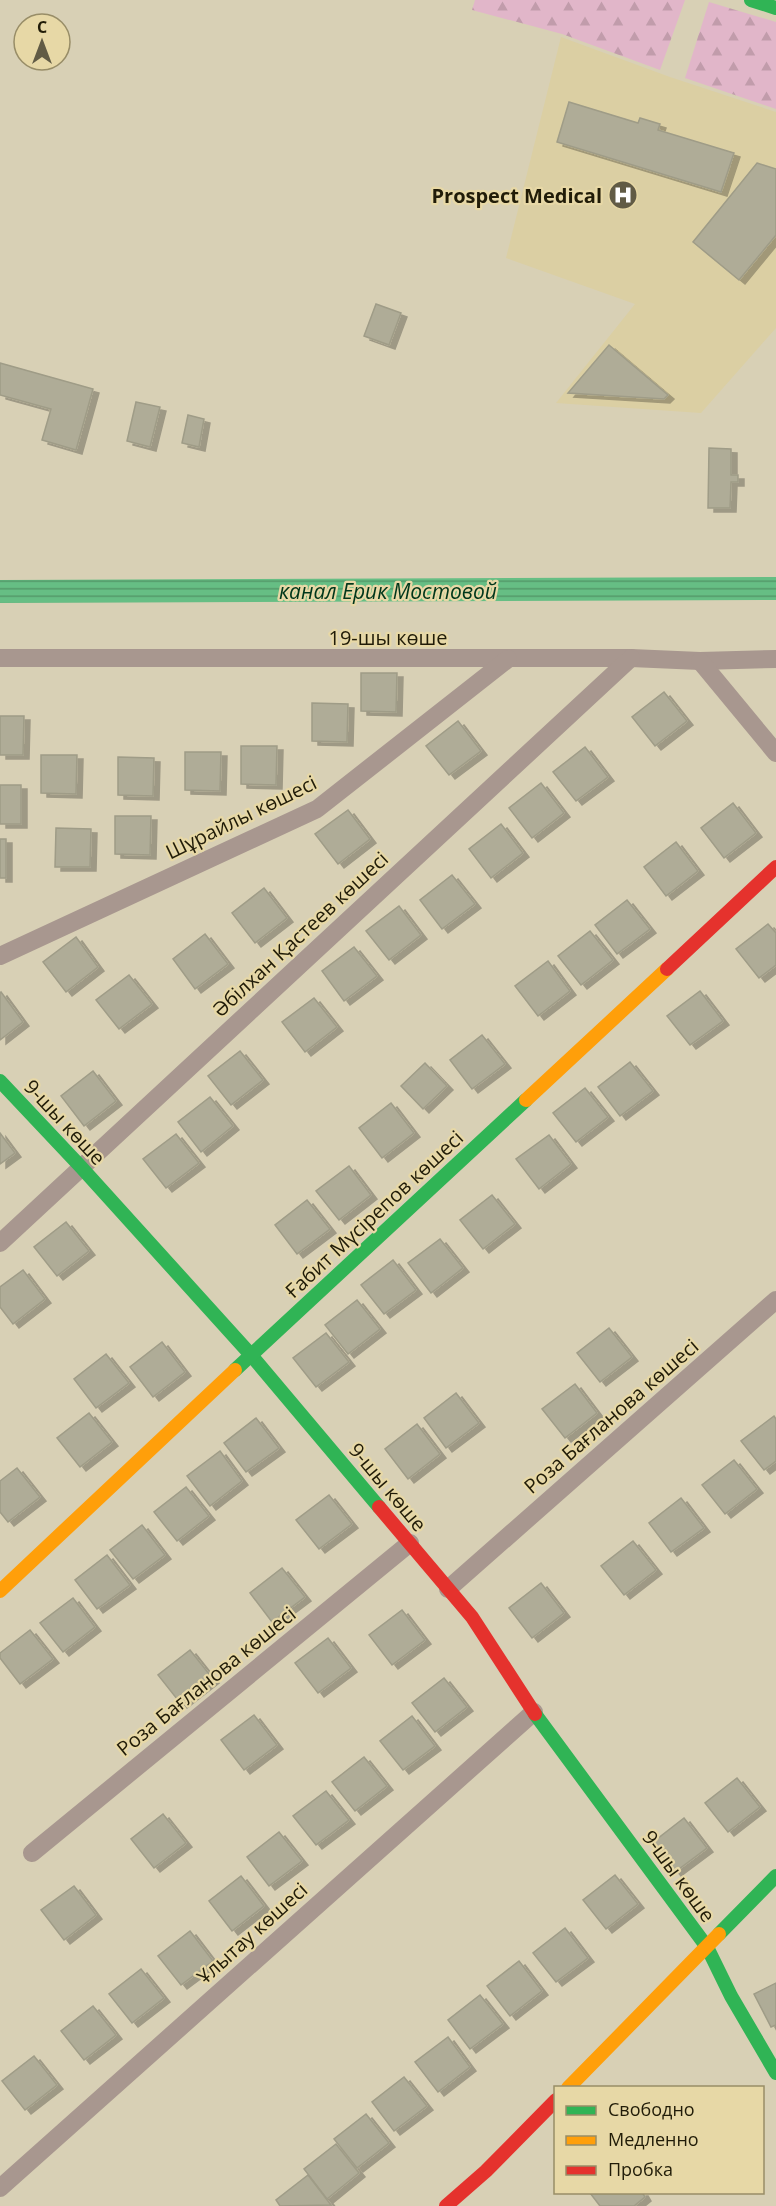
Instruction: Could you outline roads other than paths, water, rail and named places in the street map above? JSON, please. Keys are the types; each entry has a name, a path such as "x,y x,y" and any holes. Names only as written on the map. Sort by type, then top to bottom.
{"street":[{"path":"751,0 776,8"},
{"name":"19-шы көше","path":"0,658 632,658 700,661 776,659"},
{"name":"Әбілхан Қастеев көшесi","path":"0,1243 632,658"},
{"name":"Шұрайлы көшесі","path":"0,956 317,809 508,659"},
{"path":"700,661 776,753"},
{"name":"Ғабит Мүсірепов көшесi","path":"0,1591 776,867"},
{"name":"9-шы көше","path":"0,1082 81,1167 251,1355 472,1617 534,1712 707,1947 731,1996 776,2073"},
{"name":"Роза Бағланова көшесi","path":"448,1589 776,1300"},
{"name":"Роза Бағланова көшесi","path":"32,1853 410,1543"},
{"name":"Ұлытау көшесi","path":"0,2187 534,1712"},
{"path":"570,2086 776,1876"},
{"path":"446,2206 486,2171 554,2101"}],"water":[{"name":"канал Ерик Мостовой","path":"776,577 776,600 0,603 0,580"}],"place":[{"name":"Prospect Medical","path":"623,195"}]}
